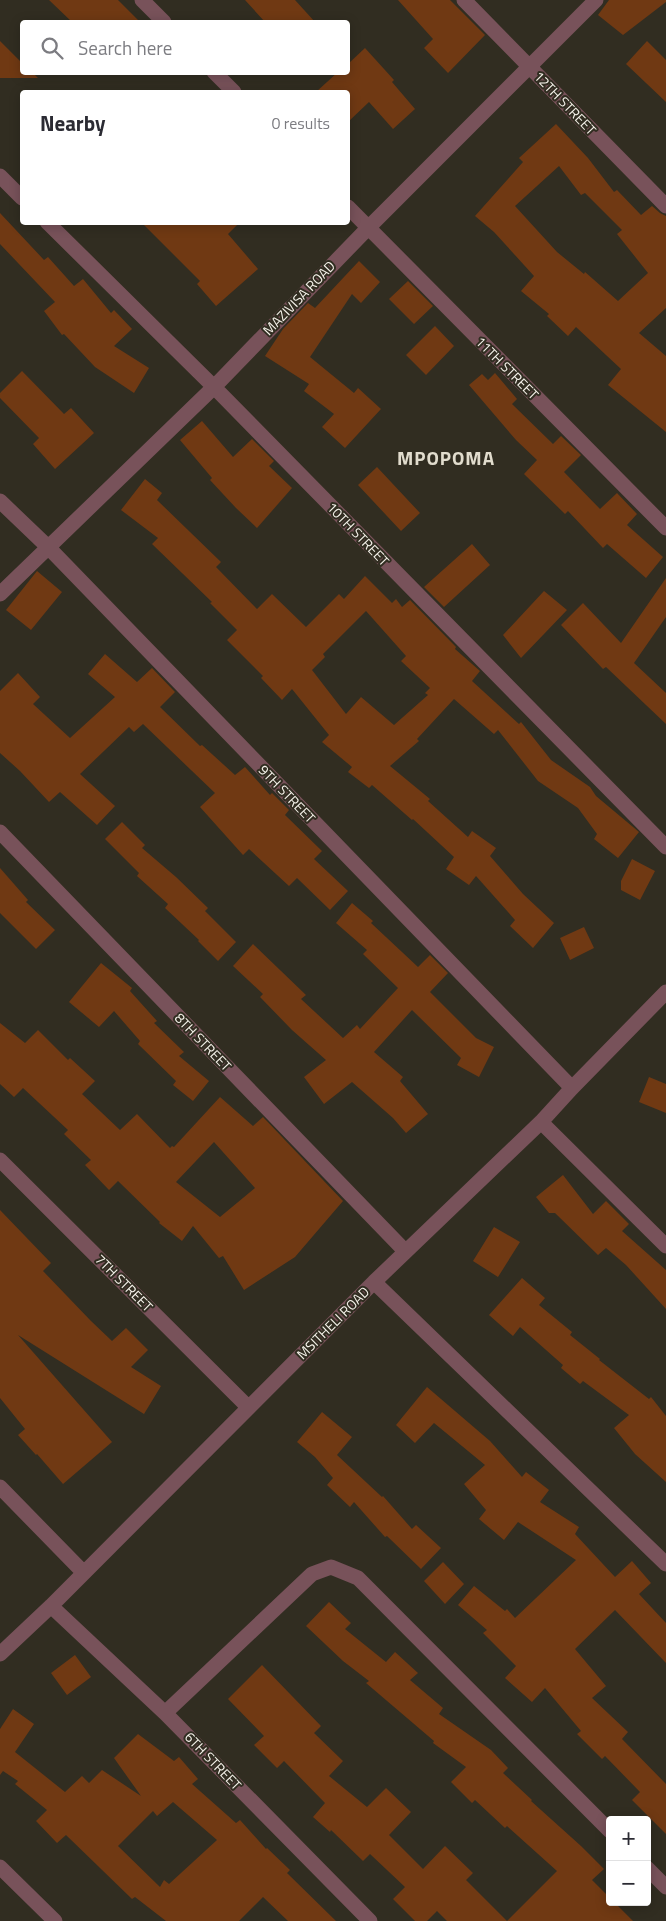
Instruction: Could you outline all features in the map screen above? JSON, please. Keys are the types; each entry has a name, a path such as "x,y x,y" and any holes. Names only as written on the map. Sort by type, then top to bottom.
{"street":[{"path":"142,0 162,20"},
{"name":"12TH STREET","path":"464,0 666,206"},
{"name":"MAZIVISA ROAD","path":"0,594 214,387 368,228 596,0"},
{"path":"217,75 232,90"},
{"path":"0,176 20,196"},
{"name":"11TH STREET","path":"350,209 666,528"},
{"name":"10TH STREET","path":"50,225 214,387 666,847"},
{"name":"9TH STREET","path":"0,501 48,547 572,1088"},
{"name":"8TH STREET","path":"0,832 405,1251"},
{"name":"MSITHELI ROAD","path":"0,1654 51,1606 405,1251 541,1122 666,992"},
{"path":"541,1122 666,1246"},
{"name":"7TH STREET","path":"0,1160 248,1407"},
{"path":"374,1282 666,1564"},
{"path":"0,1487 84,1573"},
{"path":"166,1713 312,1574 331,1567 358,1578 606,1827"},
{"name":"6TH STREET","path":"51,1606 166,1713 370,1921"},
{"path":"0,1867 55,1921"},
{"path":"651,1872 666,1887"}],"building":[{"path":"49,0 118,0 138,20 70,20"},
{"path":"245,0 295,0 313,20 263,20"},
{"path":"398,0 450,0 485,35 448,73 424,48 433,39"},
{"path":"609,0 666,0 666,2 623,35 598,15"},
{"path":"0,41 20,61 20,75 35,75 38,78 0,78"},
{"path":"647,41 666,60 666,102 626,64"},
{"path":"365,48 394,80 392,82 415,109 393,129 369,102 350,120 350,90 318,90 335,75 350,75 350,62"},
{"path":"556,124 588,158 614,192 617,190 641,215 652,206 666,216 666,308 639,333 666,356 666,432 608,385 621,369 576,327 568,336 547,316 549,314 521,291 534,276 494,232 475,216 523,162 519,158","holes":["559,166 581,195 585,193 622,230 617,234 648,273 618,301 585,272 584,274 557,252 515,206"]},
{"path":"0,213 44,260 48,257 74,286 83,279 111,313 114,310 132,329 114,346 149,368 134,393 95,367 64,334 62,335 44,311 55,302 0,244"},
{"path":"144,225 237,225 228,234 258,269 216,306 197,284 200,281"},
{"path":"359,261 380,282 361,303 352,294 310,357 354,393 358,388 381,409 345,448 322,427 334,414 304,391 309,384 265,356 283,329 308,303 315,308"},
{"path":"408,281 433,306 414,324 389,299"},
{"path":"435,326 454,346 426,375 406,355"},
{"path":"22,371 64,414 71,408 94,433 55,469 33,444 39,438 0,398 0,393"},
{"path":"495,373 517,399 512,404 553,444 561,436 581,455 564,472 600,509 617,493 637,514 627,525 663,557 646,578 607,544 603,548 568,511 565,514 524,474 537,460 516,440 469,385 482,374 488,380"},
{"path":"202,421 233,457 252,439 274,461 269,466 292,488 257,528 210,480 212,478 180,440"},
{"path":"377,467 420,513 401,531 358,485"},
{"path":"145,479 162,493 157,500 221,562 216,567 257,609 272,594 306,627 339,594 344,599 365,576 392,603 396,599 402,607 410,600 456,647 455,649 480,671 472,681 519,724 521,722 551,760 590,787 596,796 639,832 618,858 594,839 597,834 578,808 538,781 498,730 494,734 454,699 417,739 419,741 390,766 430,799 428,801 468,837 472,831 496,848 490,856 523,894 554,923 533,948 510,926 515,920 476,876 469,885 446,869 454,857 413,819 372,785 369,788 348,772 352,767 322,742 329,735 292,689 282,700 261,678 263,676 227,640 237,630 210,603 212,602 152,544 158,538 121,510","holes":["366,611 406,656 401,661 430,688 425,693 428,695 394,725 361,697 346,714 312,670 325,657 323,654"]},
{"path":"472,544 490,565 444,607 424,587"},
{"path":"37,571 62,592 31,630 6,610"},
{"path":"666,578 666,617 634,663 666,693 666,724 606,667 603,669 561,625 583,603 621,643"},
{"path":"544,591 567,610 521,658 503,635"},
{"path":"105,654 137,682 152,668 175,692 160,707 200,746 202,745 235,775 245,767 270,795 272,793 289,810 285,815 322,851 314,859 348,891 330,910 297,878 289,886 249,849 243,855 200,807 215,793 143,724 134,732 129,727 80,774 115,806 97,825 60,792 49,802 0,753 0,691 18,673 40,697 33,704 70,738 115,697 88,674"},
{"path":"122,822 145,845 142,848 208,908 205,911 236,942 218,961 165,908 168,904 137,876 139,873 105,839"},
{"path":"632,859 655,871 640,900 621,890 621,881"},
{"path":"0,868 28,900 26,902 55,930 36,949 0,913"},
{"path":"352,903 373,921 371,923 418,967 430,955 448,973 430,992 476,1038 494,1047 479,1077 457,1065 461,1058 412,1010 374,1052 403,1077 400,1081 428,1114 406,1133 393,1118 352,1082 324,1104 304,1077 326,1060 292,1030 260,997 263,994 233,966 253,944 306,995 301,999 343,1038 357,1025 360,1029 398,988 363,954 367,950 336,923"},
{"path":"584,927 594,948 570,960 560,938"},
{"path":"101,963 132,988 130,991 157,1021 154,1023 184,1052 179,1056 209,1081 193,1101 173,1085 176,1081 138,1044 140,1041 114,1011 99,1027 69,1002"},
{"path":"0,1023 25,1043 38,1030 68,1060 70,1058 95,1081 82,1094 120,1130 137,1114 170,1148 174,1147 220,1097 253,1126 263,1117 343,1201 295,1257 244,1290 223,1256 219,1258 193,1226 182,1241 159,1223 118,1181 109,1190 85,1165 91,1160 64,1134 68,1130 23,1088 14,1097 0,1084","holes":["214,1142 255,1188 220,1217 176,1182"]},
{"path":"649,1077 666,1084 666,1113 639,1102"},
{"path":"563,1175 593,1214 606,1201 629,1224 622,1231 666,1270 666,1309 626,1265 606,1248 598,1255 555,1213 549,1213 536,1197"},
{"path":"0,1210 51,1263 43,1271 112,1341 126,1328 148,1350 131,1367 161,1386 144,1414 18,1335 112,1442 63,1484 18,1435 25,1429 0,1398"},
{"path":"494,1227 520,1242 498,1277 473,1261"},
{"path":"522,1278 545,1298 539,1305 572,1332 570,1335 649,1399 651,1397 666,1416 666,1482 635,1454 614,1428 629,1415 583,1381 580,1384 561,1368 563,1365 520,1327 513,1336 489,1315"},
{"path":"427,1387 490,1441 522,1477 526,1472 549,1490 540,1502 579,1527 575,1534 615,1577 632,1561 651,1583 639,1594 666,1623 666,1663 615,1610 575,1649 606,1686 592,1698 628,1732 622,1739 666,1784 666,1834 651,1819 651,1816 648,1816 632,1800 640,1792 605,1756 602,1759 577,1734 581,1731 545,1688 532,1702 505,1678 516,1666 483,1633 487,1630 458,1605 474,1586 505,1611 507,1609 515,1618 576,1560 518,1522 504,1540 479,1519 486,1510 464,1484 485,1465 434,1423 415,1443 396,1425"},
{"path":"322,1412 352,1437 337,1455 383,1496 412,1529 416,1525 441,1548 421,1569 387,1536 385,1537 354,1502 350,1507 327,1485 333,1478 315,1457 297,1442"},
{"path":"443,1562 464,1584 445,1604 424,1581"},
{"path":"329,1602 351,1623 345,1629 386,1662 395,1652 418,1673 410,1680 443,1708 439,1714 491,1750 508,1768 503,1773 604,1869 592,1880 606,1894 606,1906 618,1906 633,1921 507,1921 557,1871 507,1826 505,1828 475,1800 472,1803 451,1782 466,1767 433,1743 434,1741 366,1683 369,1681 343,1661 306,1626"},
{"path":"75,1655 91,1677 67,1695 51,1673"},
{"path":"262,1665 321,1726 314,1733 343,1761 329,1776 367,1807 386,1788 411,1812 389,1835 423,1869 445,1846 473,1873 466,1880 507,1921 447,1921 437,1911 427,1921 415,1921 393,1899 405,1887 370,1854 363,1861 331,1830 330,1832 313,1817 325,1803 284,1761 277,1768 254,1745 264,1736 228,1699"},
{"path":"13,1709 34,1724 15,1752 65,1792 82,1776 89,1783 102,1770 141,1796 114,1758 138,1734 174,1761 179,1757 198,1779 192,1784 236,1823 240,1820 266,1849 290,1870 287,1873 336,1921 288,1921 263,1897 239,1921 166,1921 135,1897 132,1899 66,1835 57,1843 36,1821 47,1810 15,1784 18,1781 3,1771 0,1775 0,1729","holes":["173,1802 217,1840 169,1884 164,1880 160,1887 118,1846 153,1811 157,1816"]}],"district":[{"name":"MPOPOMA","path":"446,458"}]}
